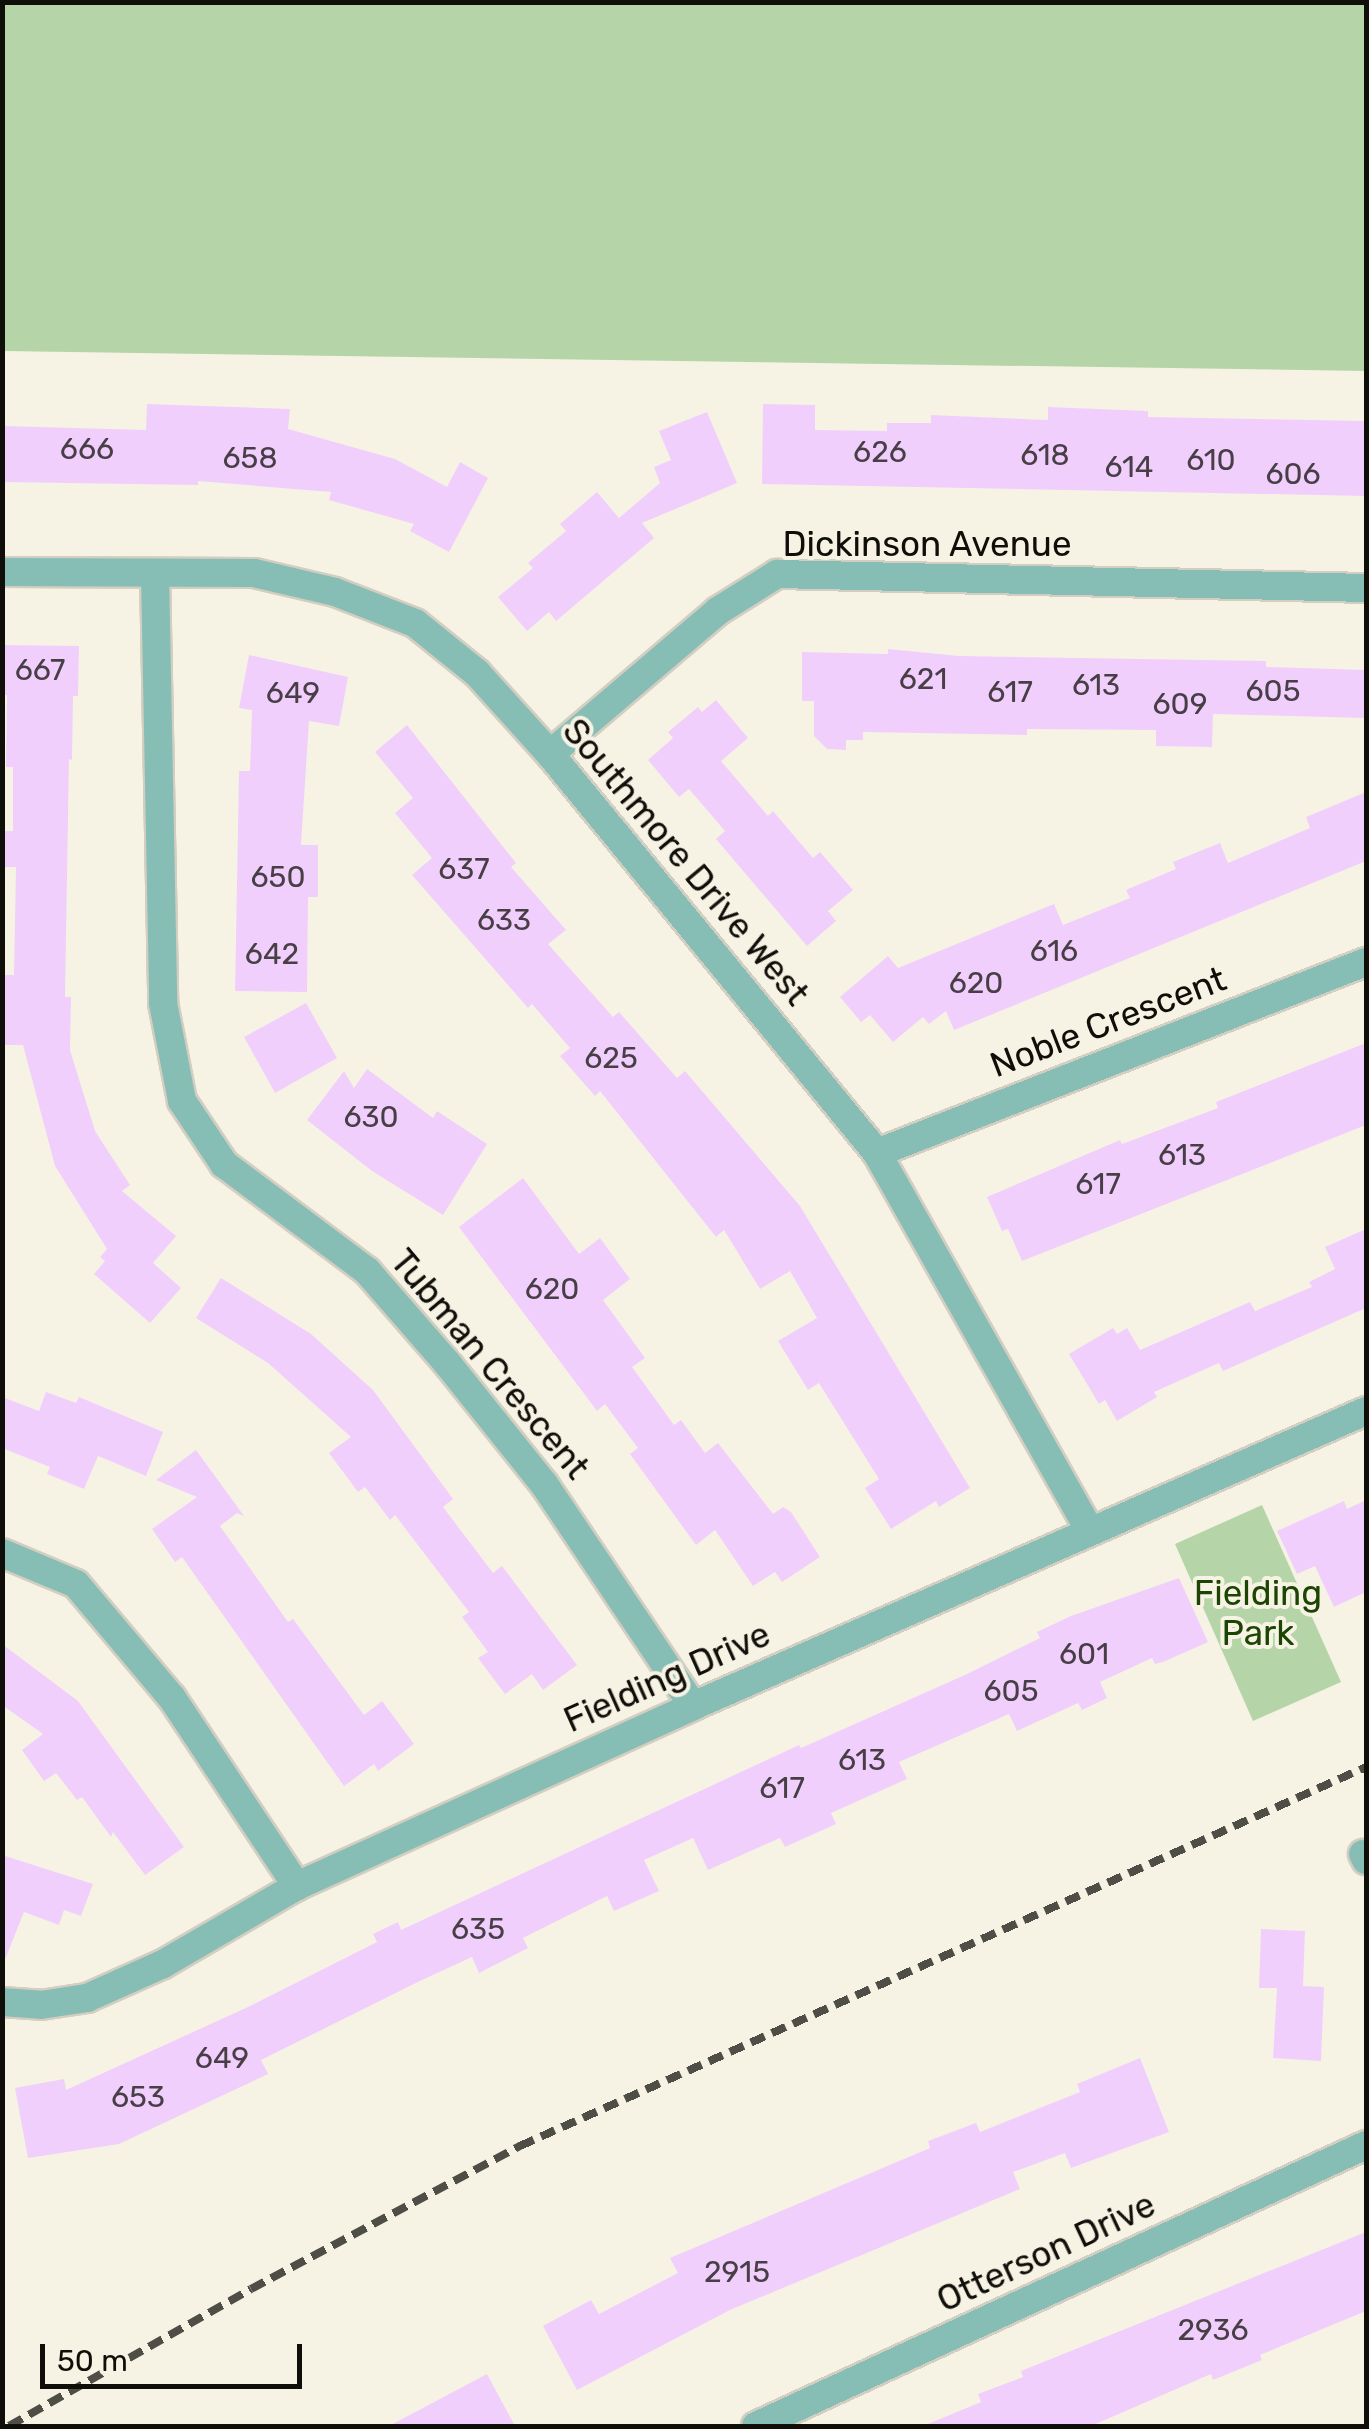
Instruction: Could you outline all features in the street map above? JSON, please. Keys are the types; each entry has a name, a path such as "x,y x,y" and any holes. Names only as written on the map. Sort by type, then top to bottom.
{"street":[{"name":"Southmore Drive West","path":"2,572 254,573 335,592 415,622 476,672 550,754 877,1153 1090,1531"},
{"name":"Tubman Crescent","path":"155,573 162,1003 182,1101 224,1164 368,1271 446,1362 544,1484 693,1706"},
{"name":"Dickinson Avenue","path":"550,754 718,611 777,574 1366,588"},
{"name":"Noble Crescent","path":"877,1153 1366,962"},
{"name":"Fielding Drive","path":"2,2002 41,2005 87,1998 163,1964 297,1886 693,1706 1366,1411"},
{"path":"2,1553 76,1584 172,1698 297,1886"},
{"name":"Otterson Drive","path":"756,2426 1366,2145"}],"green space":[{"path":"3,2 1366,3 1366,371 3,351"},
{"name":"Fielding Park","path":"1262,1505 1341,1682 1253,1721 1175,1544"}],"building":[{"path":"147,404 290,409 288,429 395,459 447,487 460,462 488,478 449,552 410,531 414,524 329,500 331,492 198,481 198,485 2,482 2,426 146,430"},
{"path":"763,404 815,405 815,430 887,431 887,423 931,423 931,415 1048,420 1048,407 1148,411 1148,417 1366,421 1366,496 762,484"},
{"path":"707,412 737,483 642,523 654,538 556,621 549,612 527,631 498,597 533,568 528,563 566,531 560,524 597,492 619,518 660,483 654,467 671,460 659,431"},
{"path":"2,645 79,646 78,696 73,696 72,760 69,759 65,997 71,997 70,1050 95,1131 130,1185 122,1191 176,1236 153,1263 181,1288 150,1323 94,1274 105,1261 100,1257 107,1249 55,1166 23,1045 2,1045 2,975 14,975 16,867 4,867 5,831 13,831 13,767 6,767 7,695 2,695"},
{"path":"888,649 959,656 1266,661 1266,667 1366,670 1366,718 1213,714 1212,747 1156,746 1156,730 1027,729 1027,735 863,732 863,740 846,740 846,750 827,749 814,736 814,701 802,701 802,652 888,654"},
{"path":"249,655 348,677 339,726 309,721 301,845 318,845 318,897 308,897 307,992 235,991 239,771 250,771 252,710 239,708"},
{"path":"716,700 748,738 721,761 768,816 773,811 813,858 820,852 853,890 828,911 836,921 807,946 716,839 725,831 689,789 679,797 648,760 673,738 668,732 698,707 702,712"},
{"path":"407,725 516,863 511,867 566,930 548,944 613,1017 619,1012 677,1078 685,1071 800,1206 970,1488 939,1507 936,1501 891,1529 865,1488 879,1479 819,1383 808,1390 778,1341 817,1318 790,1271 760,1289 724,1230 716,1237 600,1091 595,1096 560,1056 570,1048 532,1004 528,1008 412,875 432,858 395,813 413,798 375,752"},
{"path":"1366,792 1366,861 954,1030 946,1011 929,1024 923,1017 893,1042 870,1015 861,1022 840,997 888,956 898,968 1054,904 1063,925 1130,898 1126,890 1176,869 1173,862 1220,843 1228,863 1310,828 1306,817"},
{"path":"306,1003 337,1058 275,1093 244,1037"},
{"path":"1366,1043 1366,1125 1022,1261 1008,1229 1002,1231 987,1197 1120,1140 1122,1144 1218,1108 1216,1102"},
{"path":"367,1069 433,1118 437,1111 487,1144 443,1215 372,1171 307,1120 344,1071 354,1088"},
{"path":"523,1178 579,1254 600,1238 630,1279 603,1300 645,1358 632,1367 674,1425 681,1420 705,1453 718,1443 773,1514 783,1507 791,1512 820,1557 782,1582 775,1572 753,1586 715,1530 696,1545 630,1454 638,1448 605,1404 597,1411 459,1227"},
{"path":"1366,1229 1366,1308 1223,1371 1219,1363 1154,1392 1157,1397 1117,1421 1105,1400 1099,1404 1069,1354 1113,1328 1117,1334 1127,1328 1140,1350 1250,1302 1255,1311 1312,1287 1309,1282 1335,1269 1325,1247"},
{"path":"221,1278 311,1334 373,1390 453,1499 443,1507 493,1573 502,1566 577,1665 543,1690 532,1674 505,1694 478,1658 488,1652 462,1617 469,1612 395,1515 390,1520 365,1487 358,1492 329,1453 351,1437 268,1363 196,1318"},
{"path":"46,1392 76,1403 79,1397 163,1432 146,1476 98,1456 84,1489 47,1474 50,1467 2,1448 2,1397 39,1411"},
{"path":"196,1450 244,1516 237,1513 220,1526 288,1622 293,1619 364,1715 382,1701 414,1744 378,1771 374,1764 344,1786 182,1557 175,1562 152,1529 197,1497 156,1480"},
{"path":"1366,1500 1366,1592 1334,1607 1315,1566 1297,1574 1277,1531 1344,1501 1347,1509"},
{"path":"1179,1578 1208,1642 1163,1662 1155,1664 1152,1658 1100,1682 1107,1698 1082,1710 1078,1703 1017,1731 1009,1714 899,1762 907,1779 831,1813 836,1824 785,1847 780,1838 708,1870 693,1838 644,1860 659,1891 614,1911 607,1896 523,1938 528,1948 479,1973 472,1957 422,1980 261,2060 268,2074 119,2144 28,2158 15,2088 64,2079 66,2090 248,2007 377,1942 373,1934 398,1922 401,1930 799,1745 801,1748 967,1674 1040,1638 1037,1632 1071,1616"},
{"path":"2,1644 78,1701 184,1847 145,1875 82,1797 77,1800 56,1773 44,1781 22,1750 43,1734 2,1705"},
{"path":"2,1855 93,1884 81,1916 64,1910 59,1925 24,1912 4,1962"},
{"path":"1261,1929 1305,1931 1303,1986 1324,1987 1321,2061 1273,2058 1277,1988 1259,1988"},
{"path":"1140,2058 1169,2132 1071,2168 1065,2153 1013,2172 1020,2189 730,2310 577,2390 543,2326 591,2300 599,2314 678,2273 670,2258 930,2148 928,2141 976,2123 980,2132 1080,2092 1077,2084"},
{"path":"1366,2232 1366,2311 1260,2355 1262,2360 1213,2380 1211,2374 1091,2426 923,2426 981,2402 978,2394 1023,2377 1021,2371"},
{"path":"487,2374 515,2426 389,2426"}],"railway":[{"path":"9,2426 251,2289 520,2146 1366,1767"}]}
